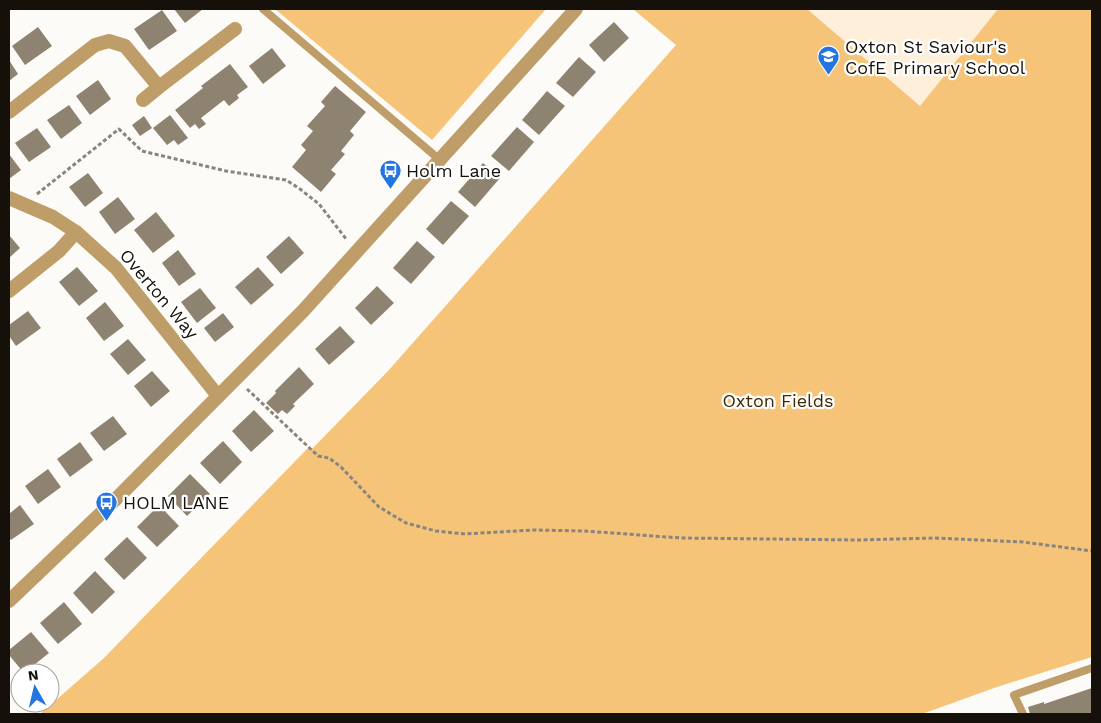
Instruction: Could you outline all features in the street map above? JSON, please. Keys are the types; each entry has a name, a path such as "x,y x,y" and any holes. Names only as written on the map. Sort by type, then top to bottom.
{"street":[{"path":"9,601 118,497 302,311 576,9"},
{"path":"143,100 235,29"},
{"path":"9,112 82,54 95,45 109,41 125,46 159,87"},
{"name":"Overton Way","path":"9,198 53,217 76,232 116,268 218,396"},
{"path":"9,291 59,251 76,232"}],"lane":[{"path":"263,9 440,160"},
{"path":"1022,714 1014,695 1092,668"}],"path":[{"path":"24,204 119,130 142,151 226,171 286,180 319,204 356,252"},
{"path":"236,378 318,456 329,458 340,467 378,508 406,523 436,532 465,534 533,530 585,531 681,538 858,540 935,538 1023,542 1092,551"}],"shaded area":[{"path":"633,9 998,9 920,107"}],"green space":[{"path":"275,9 546,9 432,140"},
{"name":"Oxton Fields","path":"633,9 807,9 920,106 998,9 1092,9 1092,657 997,687 922,714 40,714 60,713 60,696 104,658 307,449 313,448 388,371 676,45"}],"building":[{"path":"174,9 203,9 185,23"},
{"path":"162,10 177,31 149,50 134,29"},
{"path":"614,22 629,38 604,62 589,45"},
{"path":"38,27 52,46 25,65 12,46"},
{"path":"272,48 286,66 263,84 249,66"},
{"path":"579,57 596,72 573,97 556,83"},
{"path":"9,60 18,74 9,81"},
{"path":"230,64 248,87 237,95 239,98 229,106 224,100 201,118 206,124 199,129 195,124 190,128 175,110 203,88 201,86"},
{"path":"98,80 111,99 90,115 76,96"},
{"path":"335,86 366,112 350,131 354,135 341,151 345,154 331,170 336,174 321,192 292,167 306,150 301,145 313,131 307,126 325,106 321,102"},
{"path":"547,91 565,106 539,135 522,120"},
{"path":"69,105 82,123 61,139 47,120"},
{"path":"170,115 188,138 178,145 174,140 167,145 153,128"},
{"path":"144,116 152,128 140,136 132,125"},
{"path":"517,127 534,142 509,171 491,156"},
{"path":"37,128 51,147 29,162 15,143"},
{"path":"9,154 21,170 9,179"},
{"path":"483,163 500,178 475,207 458,192"},
{"path":"88,173 103,193 85,207 69,187"},
{"path":"118,197 135,219 115,234 99,212"},
{"path":"451,201 469,216 443,245 426,229"},
{"path":"156,212 175,236 153,253 134,230"},
{"path":"9,235 20,248 9,258"},
{"path":"289,236 304,253 281,274 266,257"},
{"path":"417,241 435,257 411,284 393,268"},
{"path":"178,250 196,274 179,286 162,263"},
{"path":"77,267 98,291 79,306 59,282"},
{"path":"258,267 274,285 251,305 235,287"},
{"path":"377,286 394,303 371,325 355,308"},
{"path":"200,288 216,308 197,323 181,302"},
{"path":"105,302 124,326 104,341 86,318"},
{"path":"28,311 41,328 16,346 9,336 9,325"},
{"path":"223,313 234,327 215,342 204,328"},
{"path":"340,326 355,342 329,365 315,349"},
{"path":"128,339 146,360 128,375 110,354"},
{"path":"299,367 314,384 293,404 295,406 287,414 282,410 278,414 266,403"},
{"path":"152,371 170,391 151,407 134,386"},
{"path":"254,410 274,431 251,452 232,431"},
{"path":"113,416 127,434 104,451 90,433"},
{"path":"223,441 242,462 220,484 200,463"},
{"path":"80,442 93,460 70,477 57,459"},
{"path":"48,469 61,487 38,504 25,486"},
{"path":"190,474 210,494 187,516 168,496"},
{"path":"20,505 34,524 11,540 9,538 9,514"},
{"path":"159,505 179,526 157,547 137,527"},
{"path":"127,537 147,558 124,580 104,559"},
{"path":"95,571 115,592 92,614 73,593"},
{"path":"64,602 82,624 58,644 40,623"},
{"path":"31,632 49,653 36,663 16,663 9,655 9,650"},
{"path":"1092,688 1092,714 1030,714 1028,707 1044,702 1044,704"}],"place":[{"name":"Oxton St Saviour's CofE Primary School","path":"829,76"},
{"name":"Holm Lane","path":"390,190"},
{"name":"HOLM LANE","path":"107,522"}]}
